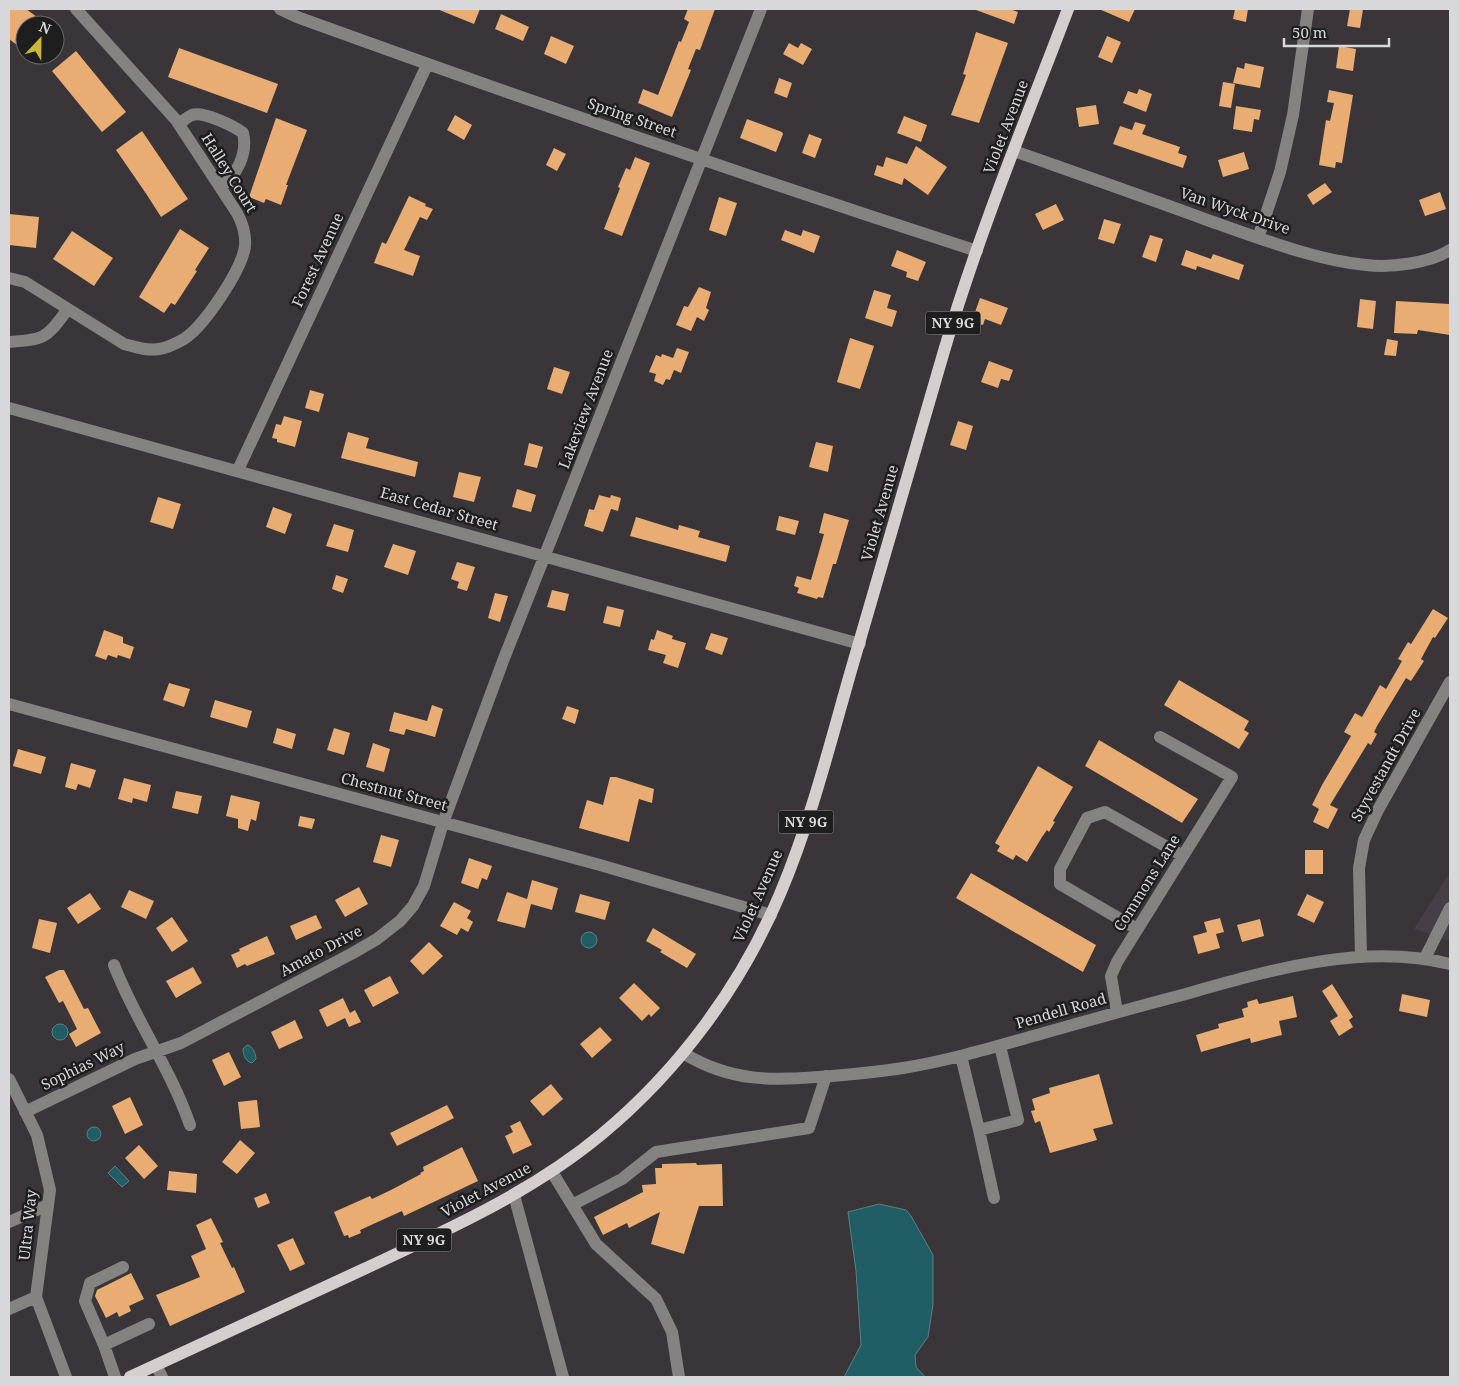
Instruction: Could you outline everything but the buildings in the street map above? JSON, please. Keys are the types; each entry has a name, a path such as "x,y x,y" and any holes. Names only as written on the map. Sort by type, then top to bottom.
{"main road":[{"name":"Violet Avenue","path":"130,1377 447,1229 552,1172 619,1119 660,1080 683,1053 732,985 771,914 798,846 860,644 946,343 977,251 1068,9"}],"street":[{"name":"Halley Court","path":"9,278 25,282 124,344 139,348 158,349 184,339 208,314 232,280 244,248 244,225 179,124 76,9"},
{"name":"Spring Street","path":"280,9 297,18 701,160 977,251"},
{"name":"Lakeview Avenue","path":"443,823 503,661 761,9"},
{"path":"1258,238 1280,172 1293,115 1308,9"},
{"name":"Forest Avenue","path":"238,470 427,64"},
{"path":"179,124 193,115 202,115 235,127 243,133 245,141 244,151 232,178 220,186"},
{"name":"Van Wyck Drive","path":"1014,151 1258,238 1332,260 1368,266 1396,265 1439,257 1450,250"},
{"path":"9,342 42,338 50,333 68,309"},
{"name":"East Cedar Street","path":"9,408 860,644"},
{"name":"Styvestandt Drive","path":"1361,958 1359,868 1364,840 1378,810 1450,682"},
{"name":"Chestnut Street","path":"9,704 600,865 771,914"},
{"name":"Commons Lane","path":"1117,1012 1111,976 1117,962 1232,778 1160,737"},
{"path":"1137,929 1060,884 1060,869 1087,818 1105,812 1183,856"},
{"name":"Amato Drive","path":"156,1052 181,1043 377,939 400,921 413,906 424,886 443,823"},
{"path":"1425,958 1450,908"},
{"name":"Pendell Road","path":"683,1053 708,1066 744,1077 826,1076 904,1068 962,1056 1117,1012 1281,969 1322,962 1383,956 1425,958 1450,964"},
{"path":"114,964 129,1000 177,1092 190,1125"},
{"path":"980,1130 1018,1120 1000,1046"},
{"name":"Sophias Way","path":"25,1112 135,1059 156,1052"},
{"path":"962,1056 994,1198"},
{"path":"572,1205 622,1179 656,1152 809,1128 826,1076"},
{"name":"Ultra Way","path":"9,1079 37,1135 50,1190 36,1297 66,1377"},
{"path":"552,1172 596,1244 656,1298 672,1332 679,1377"},
{"path":"514,1194 563,1377"},
{"path":"9,1222 48,1205"},
{"path":"115,1377 104,1345 85,1301 90,1283 122,1268"},
{"path":"9,1309 36,1297"},
{"path":"104,1345 149,1324"},
{"path":"156,1365 162,1377"}],"shaded area":[{"path":"1450,872 1450,941 1414,929"}],"water":[{"path":"589,932 597,940 589,948 581,940"},
{"path":"60,1024 66,1026 68,1032 66,1038 60,1040 54,1038 52,1032 54,1026"},
{"path":"247,1045 255,1055 256,1059 252,1063 247,1060 244,1054 243,1049"},
{"path":"91,1127 97,1127 101,1134 97,1141 91,1141 87,1137 87,1131"},
{"path":"115,1166 129,1181 122,1187 108,1173"},
{"path":"879,1204 906,1210 933,1255 933,1304 928,1337 915,1355 916,1367 925,1377 844,1377 861,1345 856,1271 848,1212"}]}
